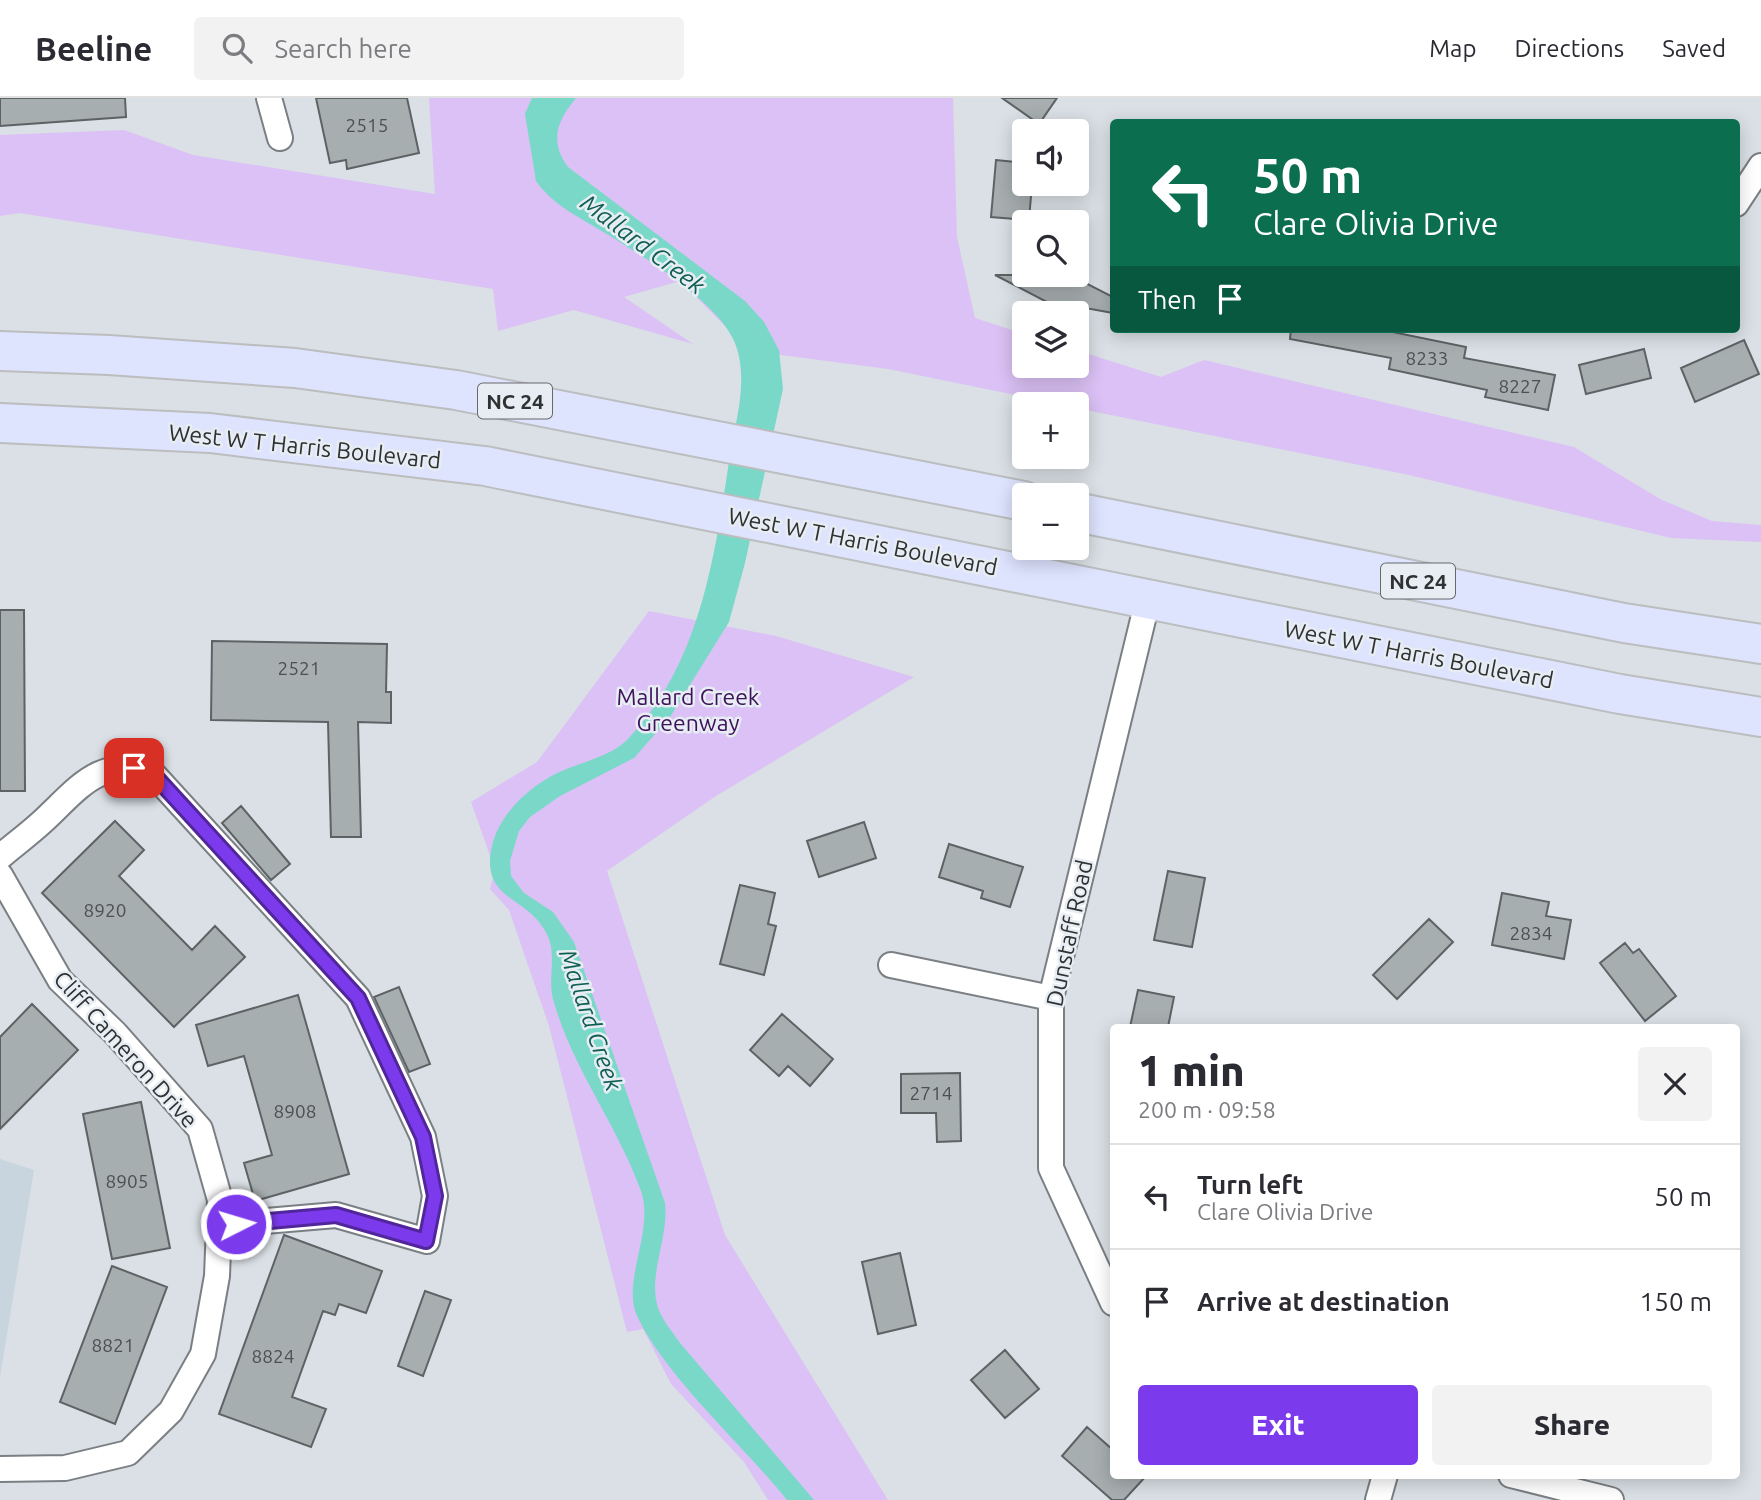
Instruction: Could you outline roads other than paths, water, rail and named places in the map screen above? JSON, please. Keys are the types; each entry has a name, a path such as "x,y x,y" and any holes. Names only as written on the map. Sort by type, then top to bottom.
{"main road":[{"name":"NC 24","path":"0,351 121,355 295,368 456,390 1012,499"},
{"name":"West W T Harris Boulevard","path":"0,423 210,433 485,466 1148,599 1761,717"},
{"name":"NC 24","path":"1089,515 1624,623 1761,645"},
{"path":"1672,702 1761,701"}],"street":[{"path":"269,98 280,138"},
{"path":"1740,198 1761,166"},
{"name":"Dunstaff Road","path":"1110,1296 1051,1168 1051,998 1148,599"},
{"path":"0,857 87,779 106,771 134,768 154,775 358,998 423,1137 435,1196 426,1241 336,1215 219,1225"},
{"name":"Cliff Cameron Drive","path":"0,875 60,980 115,1033 200,1129 220,1200 217,1276 203,1354 171,1411 128,1453 65,1468 0,1469"},
{"path":"891,965 1051,998"},
{"path":"1378,1500 1384,1479"},
{"path":"1527,1479 1611,1500"}],"water":[{"name":"Mallard Creek","path":"532,98 576,98 564,115 558,131 559,148 568,167 745,301 764,322 779,350 783,389 745,563 729,622 670,717 634,758 560,796 530,817 519,831 510,861 511,876 524,893 553,912 574,942 665,1203 664,1228 655,1279 657,1304 661,1314 680,1343 814,1500 787,1500 687,1388 651,1341 638,1318 633,1289 644,1223 641,1191 620,1142 571,1049 561,1024 553,999 551,946 544,929 526,909 506,895 492,876 492,846 496,833 511,809 544,780 621,745 652,710 672,677 688,643 710,569 741,385 735,343 712,311 655,265 557,203 536,181 525,114"}],"park label":[{"name":"Mallard Creek Greenway","path":"688,709"}]}
